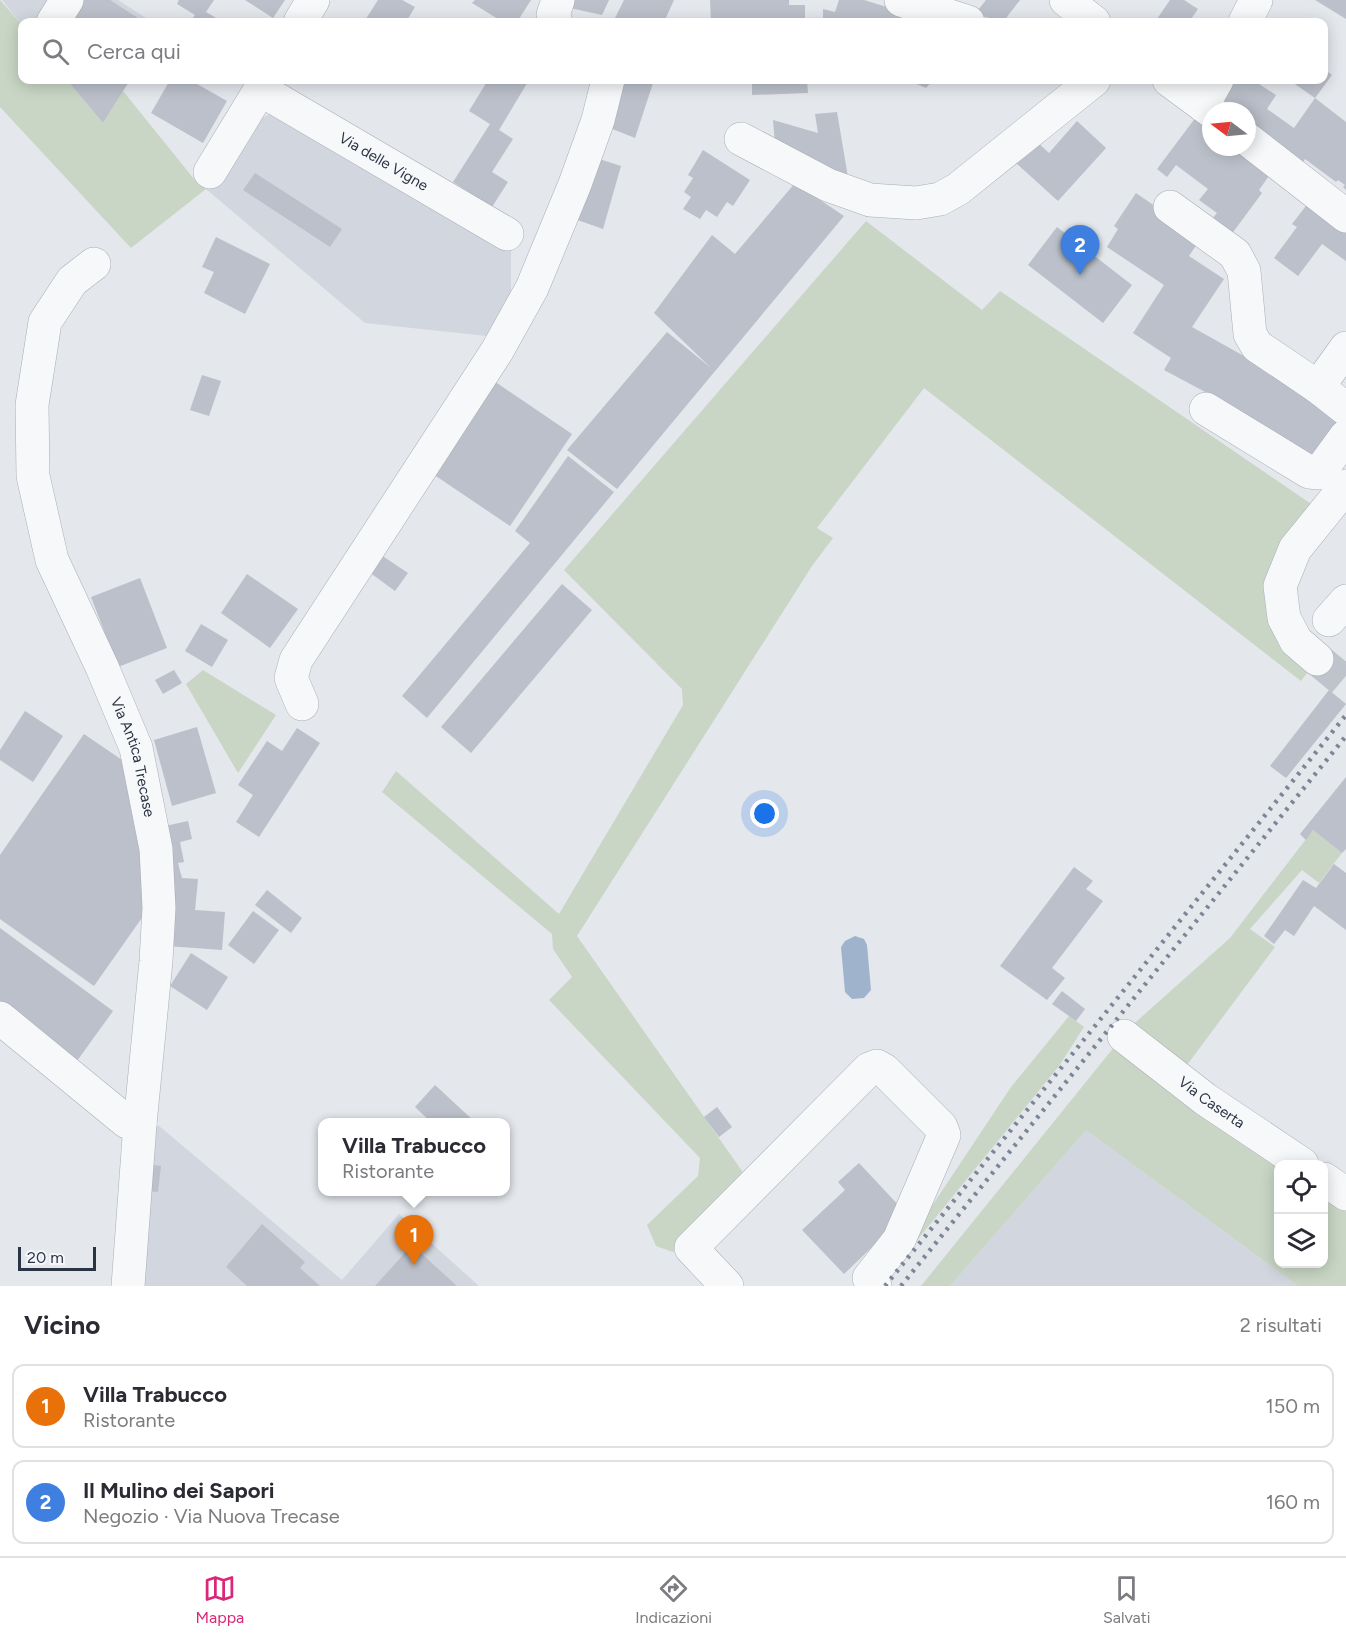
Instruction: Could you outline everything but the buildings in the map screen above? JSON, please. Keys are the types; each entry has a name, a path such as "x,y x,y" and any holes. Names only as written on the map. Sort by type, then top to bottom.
{"street":[{"path":"56,18 67,0"},
{"path":"302,18 313,0"},
{"path":"554,18 558,0"},
{"path":"901,0 956,18"},
{"path":"1066,0 1089,18"},
{"path":"1247,18 1256,0"},
{"path":"302,704 291,678 296,660 497,351 532,288 575,184 598,120 607,84"},
{"path":"741,139 828,185 870,200 916,203 940,199 958,189 1089,84"},
{"path":"1178,84 1210,99"},
{"name":"Via delle Vigne","path":"210,172 264,85 507,234"},
{"path":"1256,146 1346,216"},
{"path":"1170,207 1235,254 1244,271 1250,334 1257,346 1346,409"},
{"name":"Via Antica Trecase","path":"94,264 72,281 45,322 32,405 33,476 52,560 102,666 136,748 156,849 159,908 156,961 140,1124 128,1286"},
{"path":"1318,387 1346,348"},
{"path":"1206,409 1309,472 1319,473 1346,436"},
{"path":"1317,659 1296,641 1284,618 1280,586 1295,549 1346,486"},
{"path":"0,1018 127,1122 140,1124"},
{"name":"Via Caserta","path":"1124,1036 1205,1099 1296,1160"},
{"path":"727,1286 690,1248 869,1069 877,1066 884,1070 941,1127 944,1135 899,1240 868,1283"},
{"path":"1328,1182 1346,1194"}],"shaded area":[{"path":"2,0 118,0 146,18 18,18 18,20"},
{"path":"273,112 511,247 511,311 496,337 365,323 206,189 255,122"},
{"path":"152,1120 342,1280 399,1214 479,1286 136,1286"},
{"path":"1086,1130 1298,1286 950,1286"}],"green space":[{"path":"0,0 18,20 18,84 70,84 103,123 123,91 194,179 206,189 131,248 0,107"},
{"path":"866,221 982,310 1000,291 1314,506 1287,542 1310,669 1301,681 924,388 817,528 833,538 812,566 577,936 747,1178 673,1252 656,1246 647,1225 698,1176 700,1158 549,1000 572,977 553,949 552,934 382,792 396,771 559,914 683,705 682,689 564,570"},
{"path":"203,670 276,715 238,773 186,684"},
{"path":"1313,830 1342,853 1319,883 1302,870 1250,929 1275,947 1181,1073 1128,1029 1230,938"},
{"path":"1069,1016 1084,1027 1059,1066 914,1244 916,1230 1011,1087"},
{"path":"1119,1041 1274,1161 1274,1268 1328,1268 1328,1191 1346,1204 1346,1286 1298,1286 1086,1130 950,1286 921,1286"}],"water":[{"path":"855,936 864,939 867,945 871,990 864,998 852,999 845,992 841,947 845,941"}],"tunnel":[{"path":"1317,659 1346,683"}],"railway":[{"path":"885,1286 1346,715"},
{"path":"901,1286 1346,736"}],"place":[{"name":"Il Mulino dei Sapori","path":"1080,275"},
{"name":"Villa Trabucco","path":"414,1265"}]}
